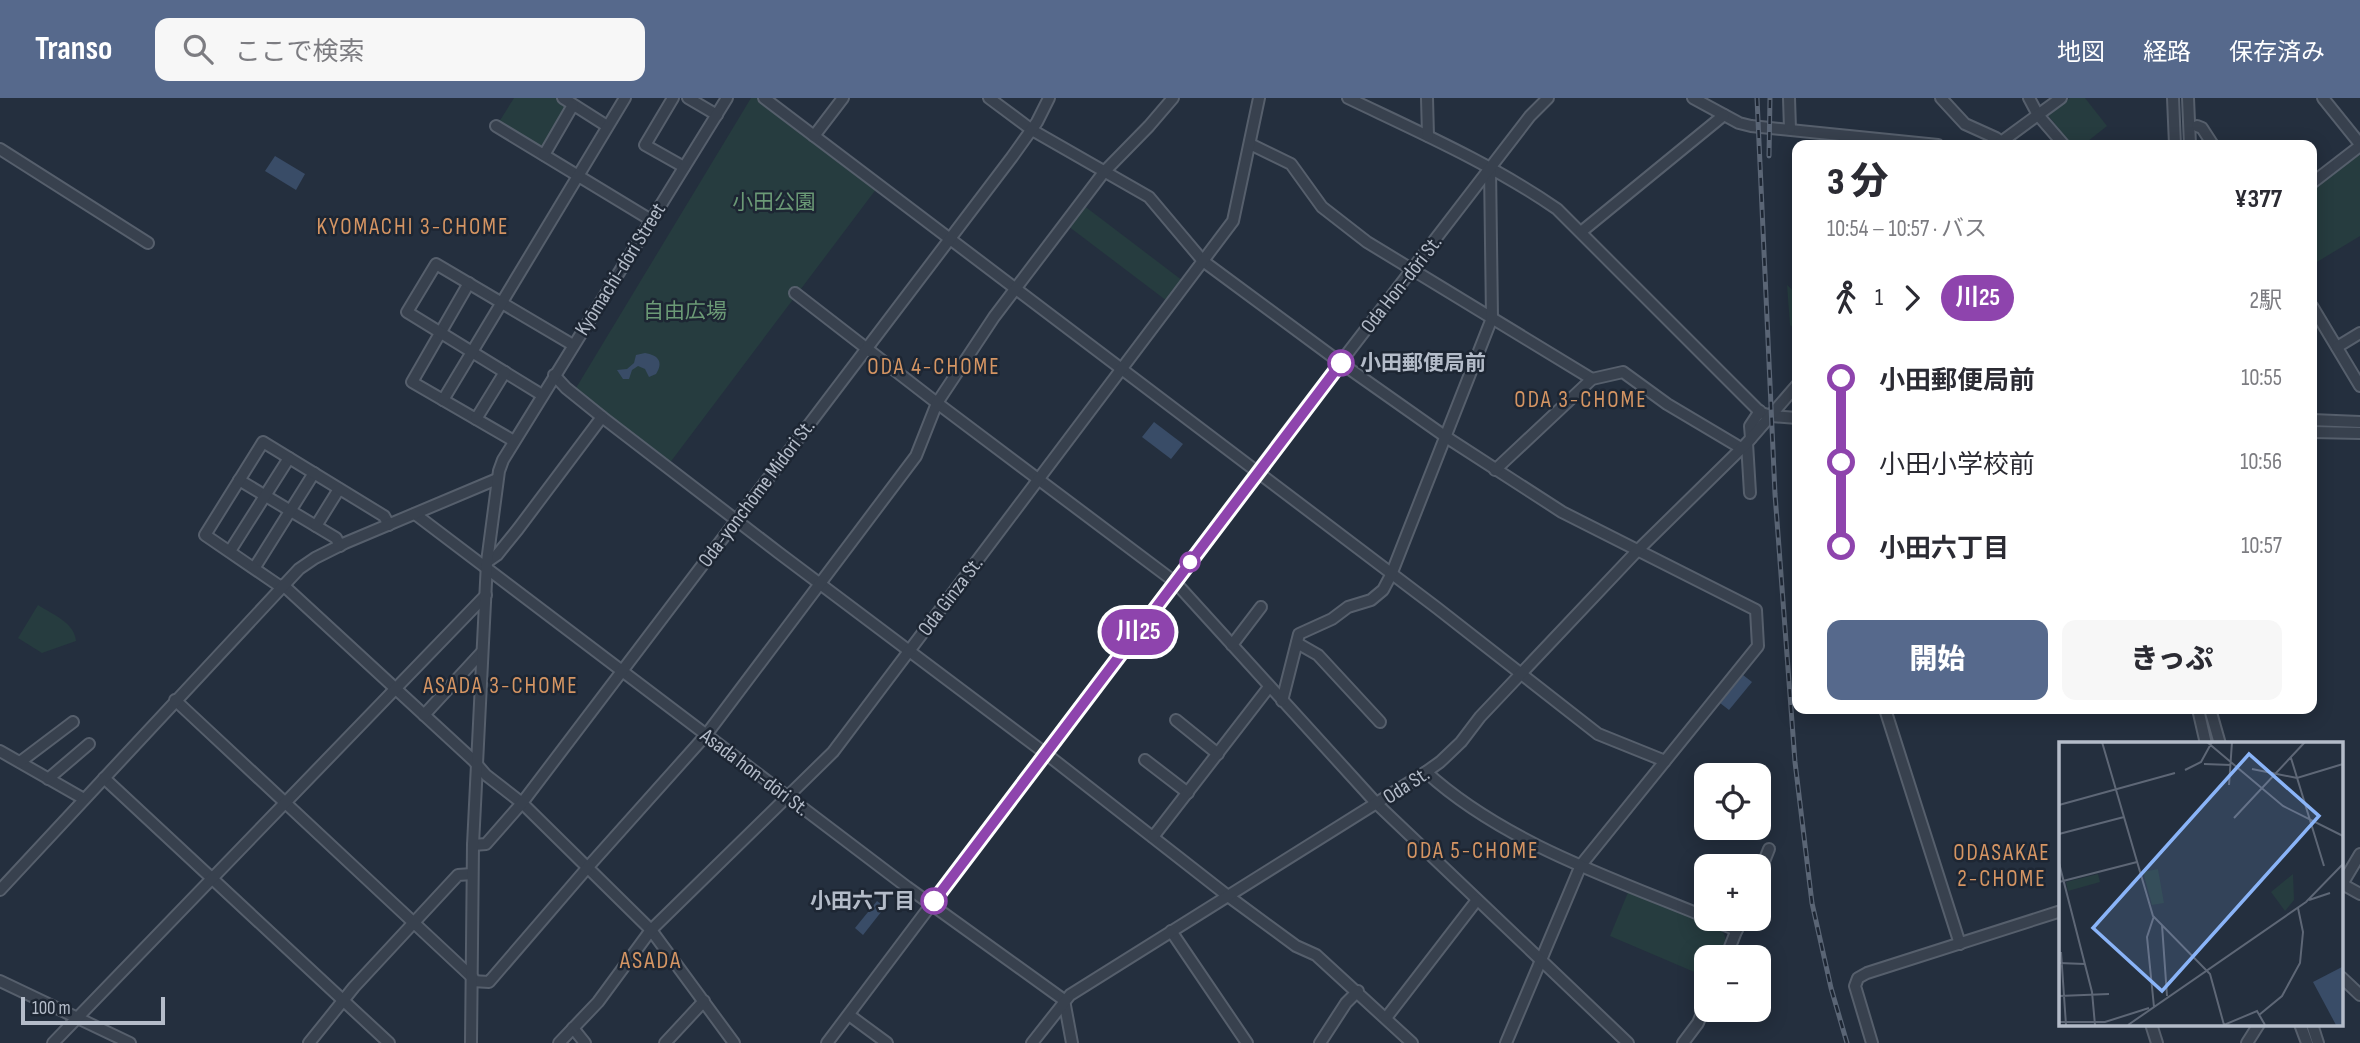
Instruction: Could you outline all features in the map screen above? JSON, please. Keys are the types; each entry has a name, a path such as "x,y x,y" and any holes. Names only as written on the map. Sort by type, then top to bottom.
{"street":[{"path":"563,98 577,103 607,126"},
{"path":"443,400 625,98"},
{"path":"673,98 645,145 684,167"},
{"path":"688,98 717,115"},
{"name":"Kyōmachi-dōri Street","path":"471,1043 472,845 487,566 497,479 503,460 554,375 727,98"},
{"path":"764,98 1258,472 1598,734 1665,761"},
{"path":"814,136 843,98"},
{"path":"989,98 1032,130 1149,197 1203,261 1341,363 1495,470 1562,512 1756,610 1758,646 1581,865 1506,1043"},
{"name":"Oda-yonchōme Midori St.","path":"472,845 486,844 522,803 1032,130 1049,98"},
{"path":"175,700 472,979 489,982 706,736 916,456 937,403 1014,289 1104,172 1149,127 1173,98"},
{"name":"Oda Ginza St.","path":"559,1043 598,1002 652,930 833,752 1233,221 1259,98"},
{"path":"1348,98 1490,167 1557,209 1759,411 1772,416 1792,418"},
{"path":"1427,98 1428,136"},
{"name":"Oda Hon-dōri St.","path":"830,1042 1045,752 1490,167 1547,98"},
{"path":"1693,98 1739,123 1892,140"},
{"path":"1789,98 1790,129"},
{"path":"1941,98 1965,124 1997,140"},
{"path":"2029,98 2038,115 2060,140"},
{"path":"2004,140 2061,98"},
{"path":"2175,140 2176,98"},
{"path":"2188,98 2190,140"},
{"path":"2317,179 2360,145 2323,98"},
{"path":"544,155 577,103"},
{"path":"1581,232 1724,115"},
{"path":"496,126 651,220"},
{"path":"2197,126 2202,128 2210,140"},
{"path":"1250,144 1291,164 1327,212 1367,242 1592,379"},
{"path":"0,149 148,243"},
{"path":"1282,701 1299,634 1348,607 1371,600 1383,590 1446,437 1492,318 1490,167"},
{"path":"542,395 407,312 436,264 573,345"},
{"path":"469,283 412,382 514,442"},
{"path":"795,293 1175,582 1377,804 1628,1043"},
{"path":"2317,314 2360,386"},
{"path":"2337,348 2360,333"},
{"path":"477,419 505,372"},
{"path":"1495,470 1592,379 1623,372 1667,404 1746,443"},
{"path":"554,375 602,417 1045,752 1228,896 1296,946 1315,954 1412,1043"},
{"name":"Oda St.","path":"1032,1043 1064,1000 1093,979 1377,804 1440,762 1637,551 1772,416 1792,391"},
{"path":"1751,493 1746,443 1750,426 1759,411"},
{"path":"487,566 602,417"},
{"path":"2317,421 2360,422"},
{"path":"2317,432 2360,432"},
{"path":"389,525 384,516 263,442 205,535 282,586 486,775 522,803 652,930 734,1043"},
{"path":"230,551 289,458"},
{"path":"255,567 314,473"},
{"path":"0,890 299,569 340,546 497,479"},
{"path":"240,480 336,538 340,546"},
{"path":"316,526 339,489"},
{"name":"Asada hon-dōri St.","path":"415,514 487,566 706,736 1064,1000"},
{"path":"53,1043 486,595"},
{"path":"1232,645 1261,607"},
{"path":"1297,643 1318,655 1380,722"},
{"path":"424,715 482,652"},
{"path":"1153,837 1269,687"},
{"path":"1887,714 1960,944"},
{"path":"2199,714 2206,742"},
{"path":"2211,714 2219,742"},
{"path":"1175,720 1218,754"},
{"path":"20,762 73,722"},
{"path":"48,779 89,744"},
{"path":"0,751 84,799"},
{"path":"1145,760 1188,793"},
{"path":"1426,772 1447,792 1544,850 1694,912"},
{"path":"104,778 389,1043"},
{"path":"1767,854 1769,849"},
{"path":"2342,883 2360,854"},
{"path":"309,1043 458,874 472,874"},
{"path":"2342,885 2360,894"},
{"path":"1386,1018 1477,900"},
{"path":"1872,1043 1855,986 1858,978 2059,912"},
{"path":"1171,931 1247,1043"},
{"path":"2342,978 2360,995"},
{"path":"0,981 130,1043"},
{"path":"1320,1043 1346,1003 1358,991"},
{"path":"1064,1000 1072,1043"},
{"path":"665,1043 704,1001"},
{"path":"849,1015 887,1043"},
{"path":"1683,1043 1698,1022"},
{"path":"2152,1026 2157,1043"},
{"path":"2247,1043 2258,1026"},
{"path":"2301,1026 2307,1043"},
{"path":"2313,1026 2318,1043"},
{"path":"573,1028 585,1043"}],"green space":[{"path":"514,98 557,98 569,106 544,149 499,122"},
{"name":"小田公園","path":"751,98 759,98 877,188 669,464 577,392 576,388"},
{"path":"2070,98 2085,98 2107,126 2089,140 2067,140 2048,115"},
{"path":"2360,154 2360,236 2317,262 2317,184"},
{"path":"1083,205 1183,281 1167,301 1068,226"},
{"path":"1787,285 1792,290 1792,327"},
{"path":"38,605 67,624 76,641 42,653 18,638"},
{"path":"1629,890 1694,917 1694,931 1722,931 1726,939 1725,945 1694,945 1694,972 1610,936"}],"water":[{"path":"275,156 305,174 296,190 265,171"},
{"path":"645,353 658,360 656,374 649,377 645,369 638,366 632,370 629,379 623,379 617,370 627,369 634,363 636,355"},
{"path":"1154,422 1183,444 1171,459 1142,437"},
{"path":"1743,675 1752,682 1729,710 1720,703"},
{"path":"877,901 885,907 863,935 855,928"}],"railway":[{"path":"1757,98 1775,494 1795,762 1812,903 1831,988 1847,1043"},
{"path":"1769,156 1770,98"}],"bus line":[{"name":"川25","path":"934,901 1341,363"}],"place":[{"name":"小田郵便局前","path":"1341,363"},
{"name":"小田六丁目","path":"934,901"}],"district":[{"name":"KYOMACHI 3-CHOME","path":"413,226"},
{"name":"ODA 4-CHOME","path":"934,366"},
{"name":"ODA 3-CHOME","path":"1581,399"},
{"name":"ASADA 3-CHOME","path":"501,685"},
{"name":"ODA 5-CHOME","path":"1473,850"},
{"name":"ODASAKAE 2-CHOME","path":"2002,865"},
{"name":"ASADA","path":"651,960"}],"park label":[{"name":"自由広場","path":"685,311"}]}
